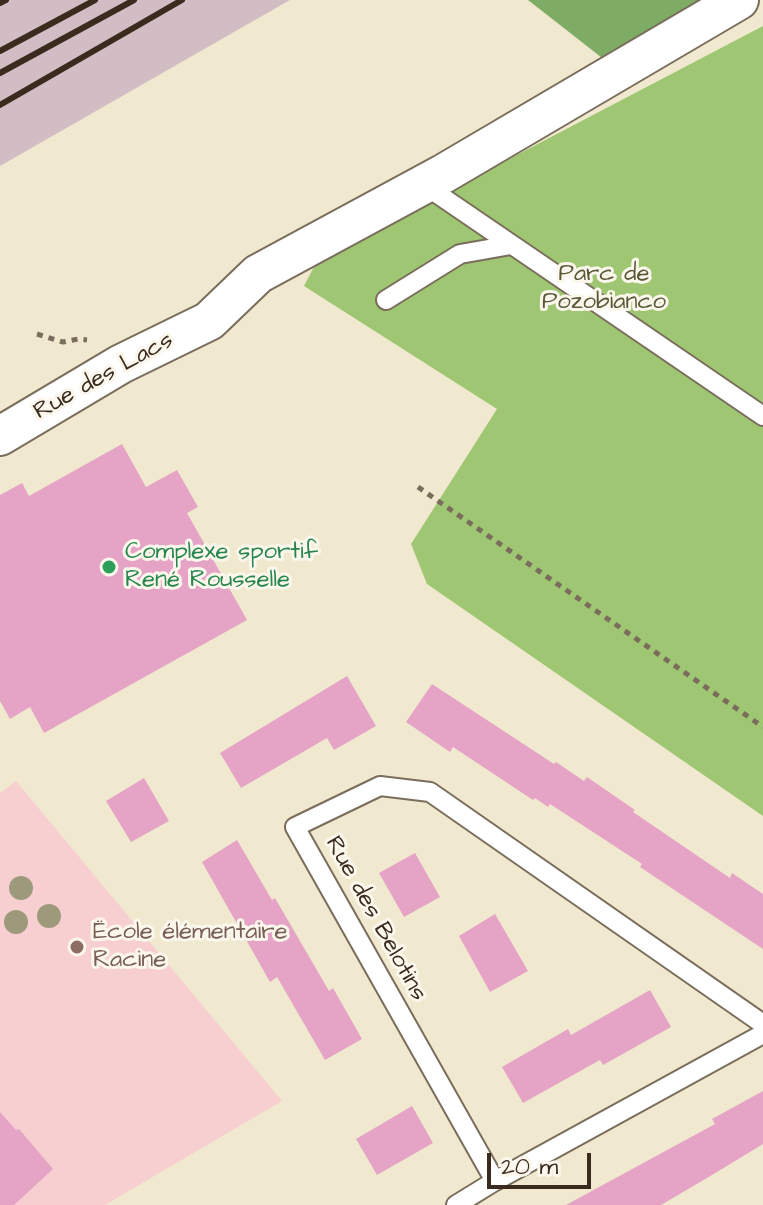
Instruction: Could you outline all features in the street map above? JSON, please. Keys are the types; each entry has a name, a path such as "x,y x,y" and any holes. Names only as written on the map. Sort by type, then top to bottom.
{"street":[{"name":"Rue des Lacs","path":"0,436 121,364 209,321 258,274 423,184 739,0"}],"lane":[{"path":"423,184 763,416"},
{"path":"386,300 460,254 511,245"},
{"name":"Rue des Belotins","path":"495,1181 295,827 380,786 430,792 763,1024"},
{"path":"456,1205 763,1034"}],"path":[{"path":"418,487 763,727"}],"shaded area":[{"path":"0,0 290,0 0,166"},
{"name":"Ëcole élémentaire Racine","path":"16,781 282,1101 105,1205 0,1205 0,793"}],"green space":[{"path":"528,0 704,0 606,61"},
{"name":"Parc de Pozobianco","path":"763,26 763,816 427,584 411,544 497,409 304,286 318,259"}],"building":[{"name":"Complexe sportif René Rousselle","path":"122,444 146,487 177,470 198,507 187,513 247,620 44,733 30,707 10,719 0,701 0,495 22,483 29,496"},
{"path":"347,676 376,726 334,750 327,738 241,788 220,753"},
{"path":"432,684 554,764 556,762 584,781 587,777 730,878 732,873 763,894 763,949 550,804 548,807 535,798 533,800 453,747 450,752 406,722"},
{"path":"144,778 169,821 131,842 106,801"},
{"path":"237,840 329,991 333,988 362,1039 325,1060 277,977 270,982 202,862"},
{"path":"415,853 440,897 404,917 379,873"},
{"path":"495,914 528,971 490,992 459,936"},
{"path":"650,990 671,1027 603,1065 600,1060 523,1103 502,1067 568,1029 571,1035"},
{"path":"763,1091 763,1144 661,1205 566,1205 715,1124 712,1119"},
{"path":"412,1106 433,1143 377,1175 356,1139"},
{"path":"0,1112 53,1169 14,1205 0,1205"}],"railway":[{"path":"0,3 6,0"},
{"path":"0,51 95,0"},
{"path":"0,73 134,0"},
{"path":"0,105 182,0"}],"place":[{"name":"Complexe sportif René Rousselle","path":"109,567"},
{"name":"Ëcole élémentaire Racine","path":"77,947"}]}
